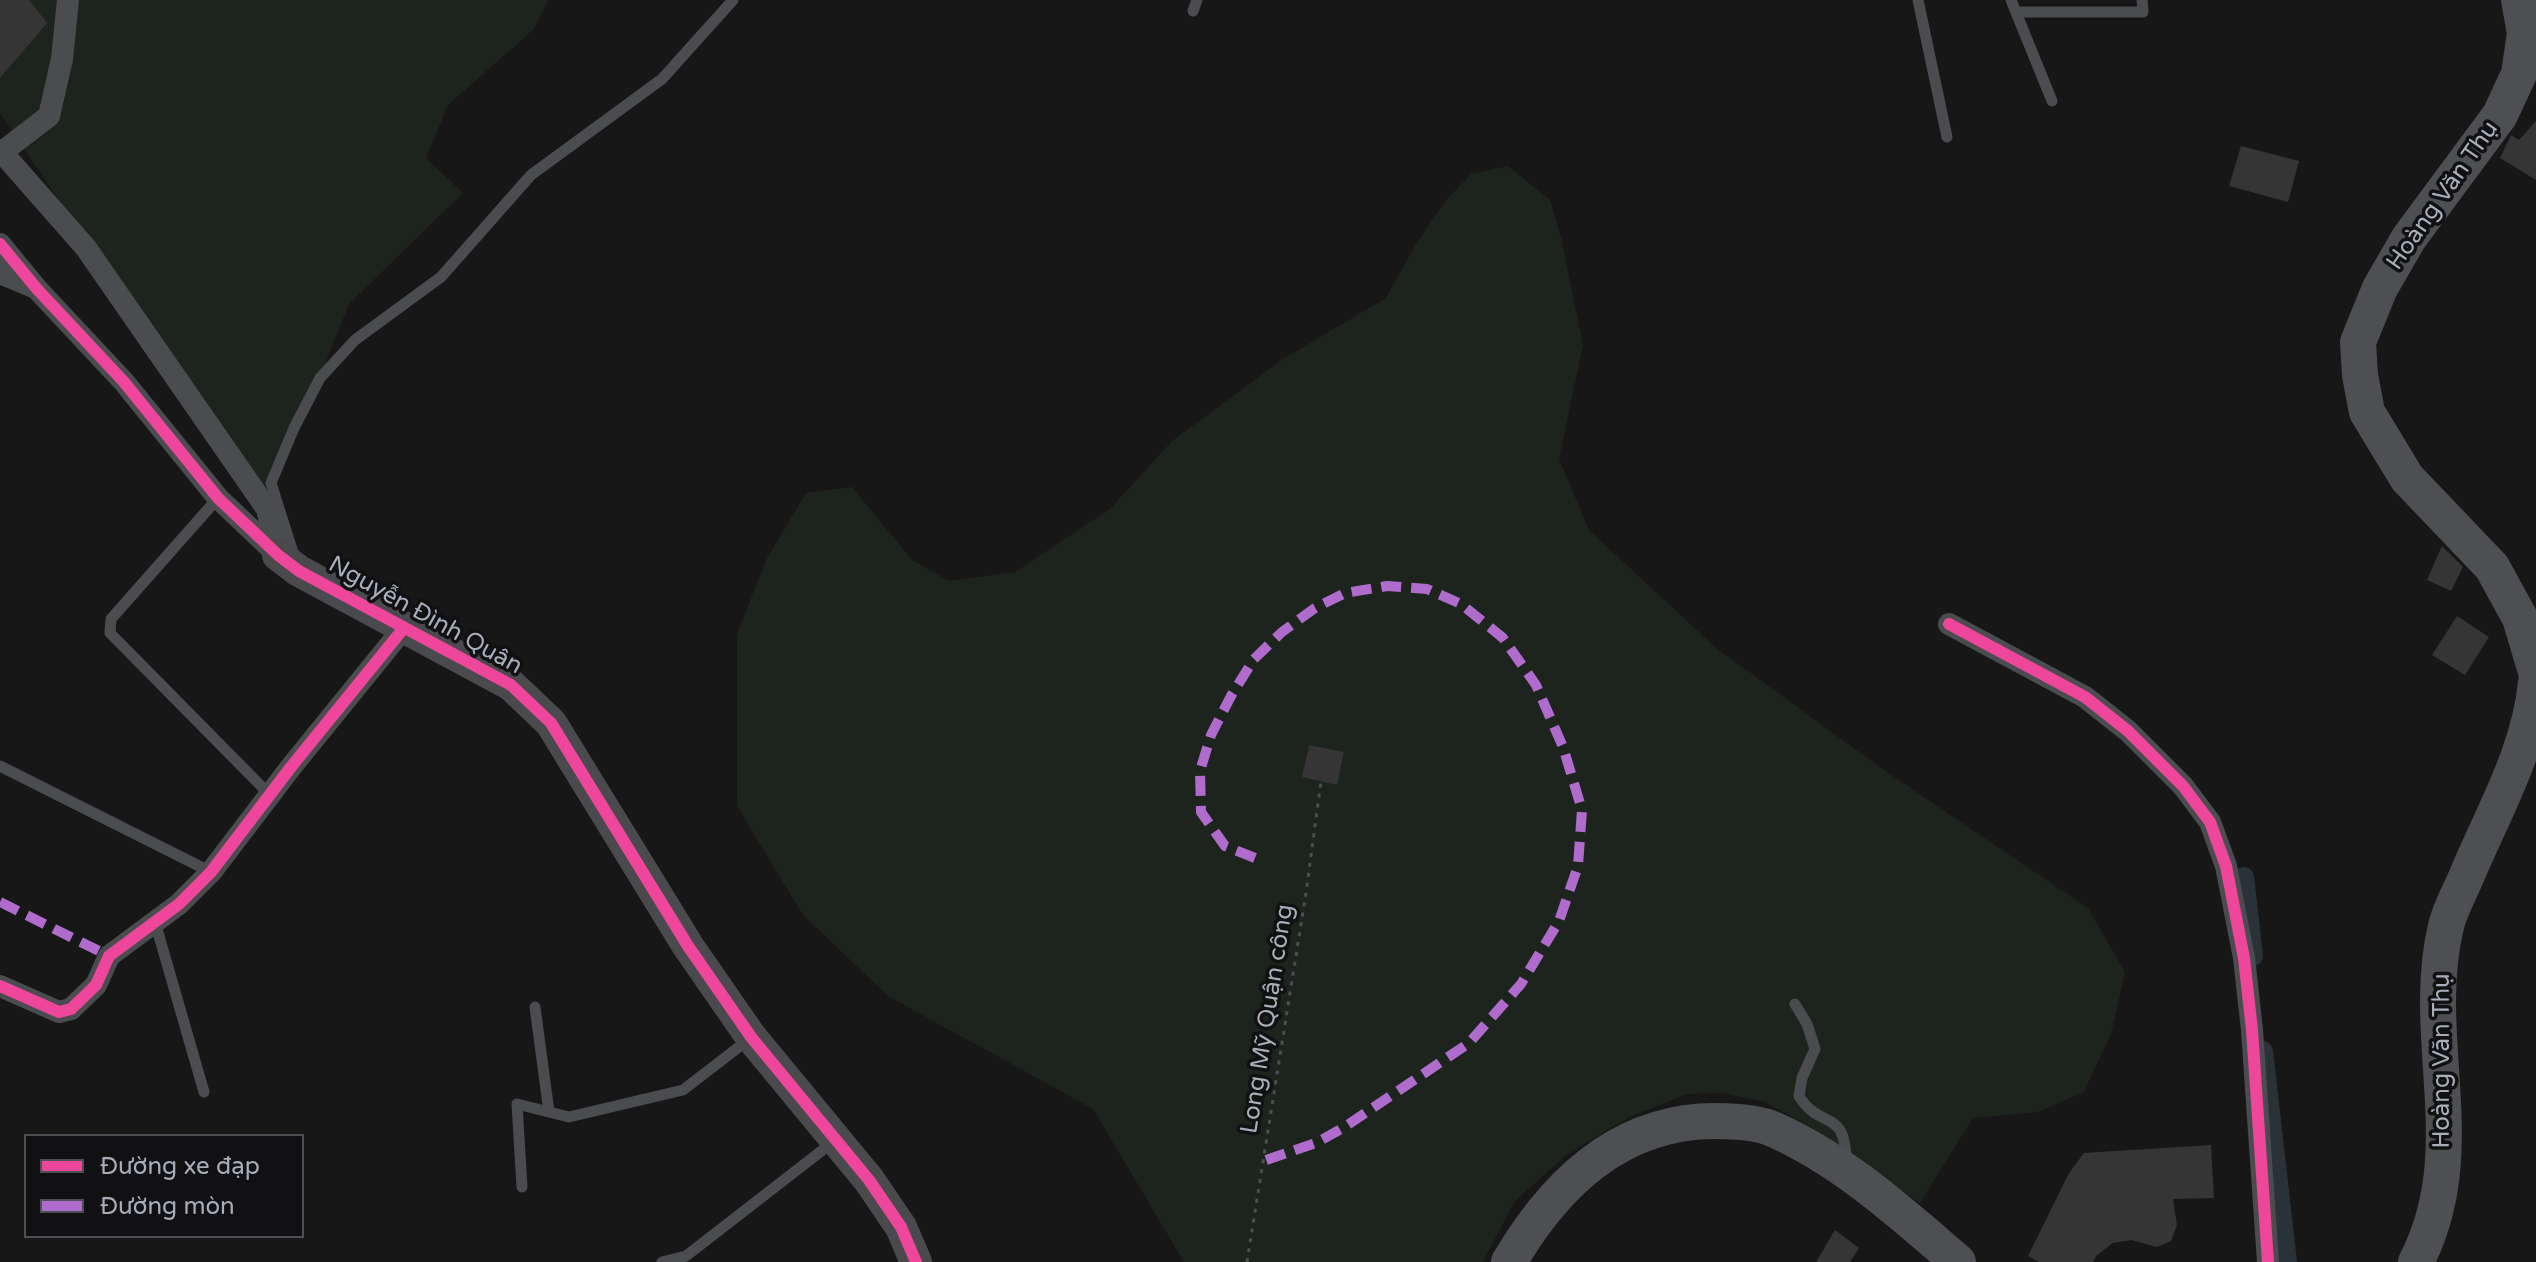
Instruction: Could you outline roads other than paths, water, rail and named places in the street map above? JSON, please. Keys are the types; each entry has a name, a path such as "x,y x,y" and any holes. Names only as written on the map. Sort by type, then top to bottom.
{"main road":[{"name":"Hoàng Văn Thụ","path":"2519,0 2525,33 2519,74 2500,115 2409,238 2380,288 2358,342 2367,412 2407,478 2492,567 2520,618 2536,672"},
{"name":"Hoàng Văn Thụ","path":"2416,1262 2430,1234 2443,1176 2445,1103 2437,1003 2446,925 2516,764 2533,713 2536,682"},
{"path":"1509,1262 1531,1224 1561,1189 1597,1158 1651,1131 1686,1121 1733,1121 1773,1128 1846,1169 1958,1262"}],"street":[{"path":"68,0 62,59 55,101 49,116 1,151 86,248 267,509 289,563"},
{"name":"Nguyễn Đình Quân","path":"0,244 37,289 124,382 218,498 289,563 403,629 511,685 551,723 688,946 751,1037 869,1180 901,1227 916,1262"},
{"path":"0,273 37,289"},
{"path":"1949,624 2085,697 2128,731 2183,786 2210,822 2226,866 2244,958 2268,1262"},
{"path":"0,986 59,1012 71,1009 96,985 109,956 179,904 211,872 403,629"}],"lane":[{"path":"289,563 271,483 294,428 320,378 355,340 441,277 531,175 662,79 733,0"},
{"path":"1918,0 1947,137"},
{"path":"2011,0 2052,101"},
{"path":"2016,12 2143,12 2142,0"},
{"path":"218,498 111,619 110,633 271,795"},
{"path":"0,766 211,872"},
{"path":"155,922 204,1092"},
{"path":"1795,1004 1807,1024 1815,1049 1802,1078 1799,1096 1807,1109 1830,1120 1842,1130 1846,1143 1846,1169"},
{"path":"535,1007 549,1112"},
{"path":"522,1187 517,1104 569,1117 683,1090 751,1037"},
{"path":"662,1262 686,1256 836,1139"}],"waterway":[{"path":"2244,877 2253,956"},
{"path":"2263,1051 2287,1262"}]}
